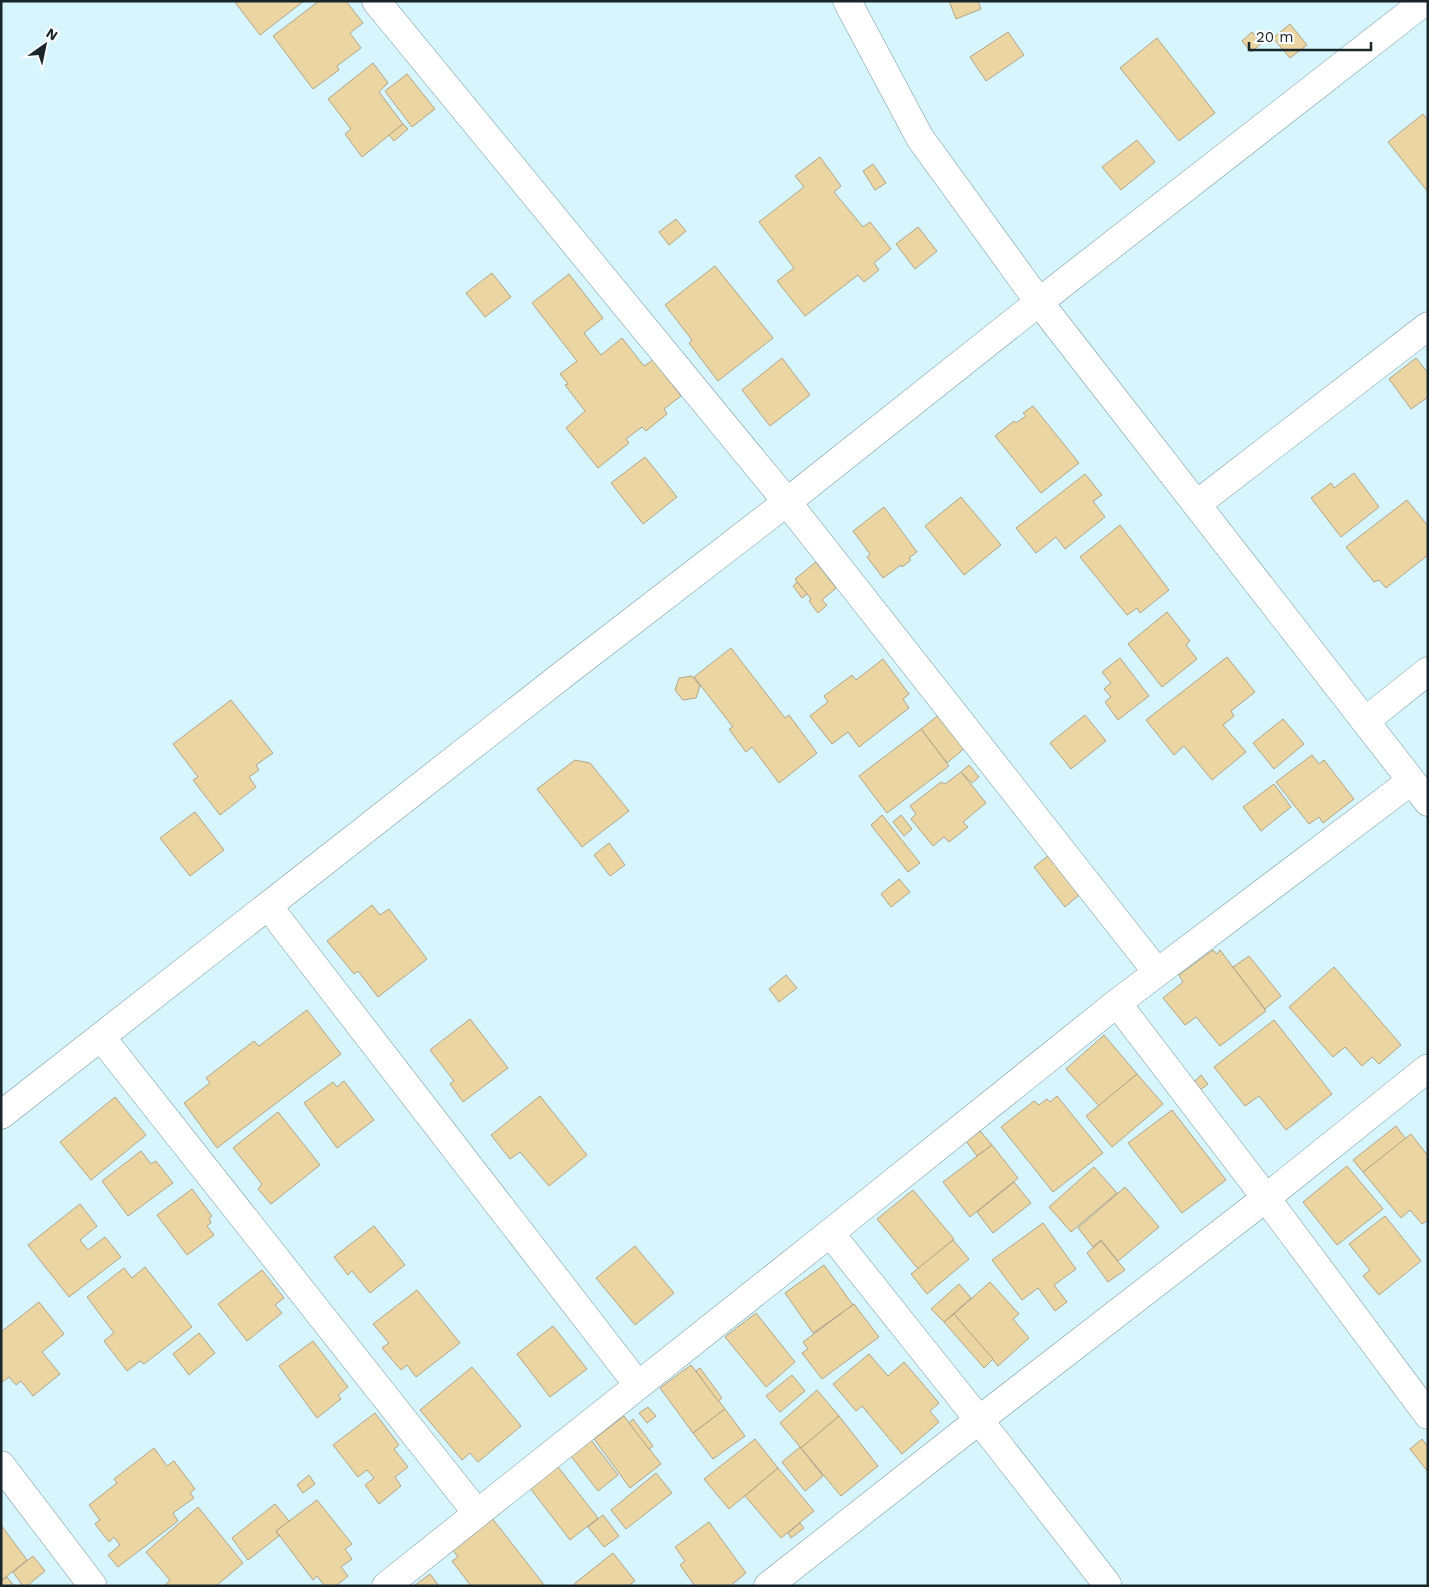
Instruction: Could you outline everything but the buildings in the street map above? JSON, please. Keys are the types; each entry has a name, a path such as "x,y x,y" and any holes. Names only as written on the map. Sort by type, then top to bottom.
{"street":[{"path":"376,1 787,502 1158,972"},
{"path":"847,1 920,138 1039,302 1428,802"},
{"path":"1,1115 1425,1"},
{"path":"1197,504 1428,326"},
{"path":"1365,721 1428,671"},
{"path":"386,1586 1116,1003 1411,780"},
{"path":"268,906 638,1385"},
{"path":"1116,1003 1266,1198 1428,1415"},
{"path":"101,1037 477,1513"},
{"path":"768,1586 1266,1198 1428,1068"},
{"path":"830,1233 980,1420 1107,1584 1106,1586"},
{"path":"3,1470 93,1586"}]}
